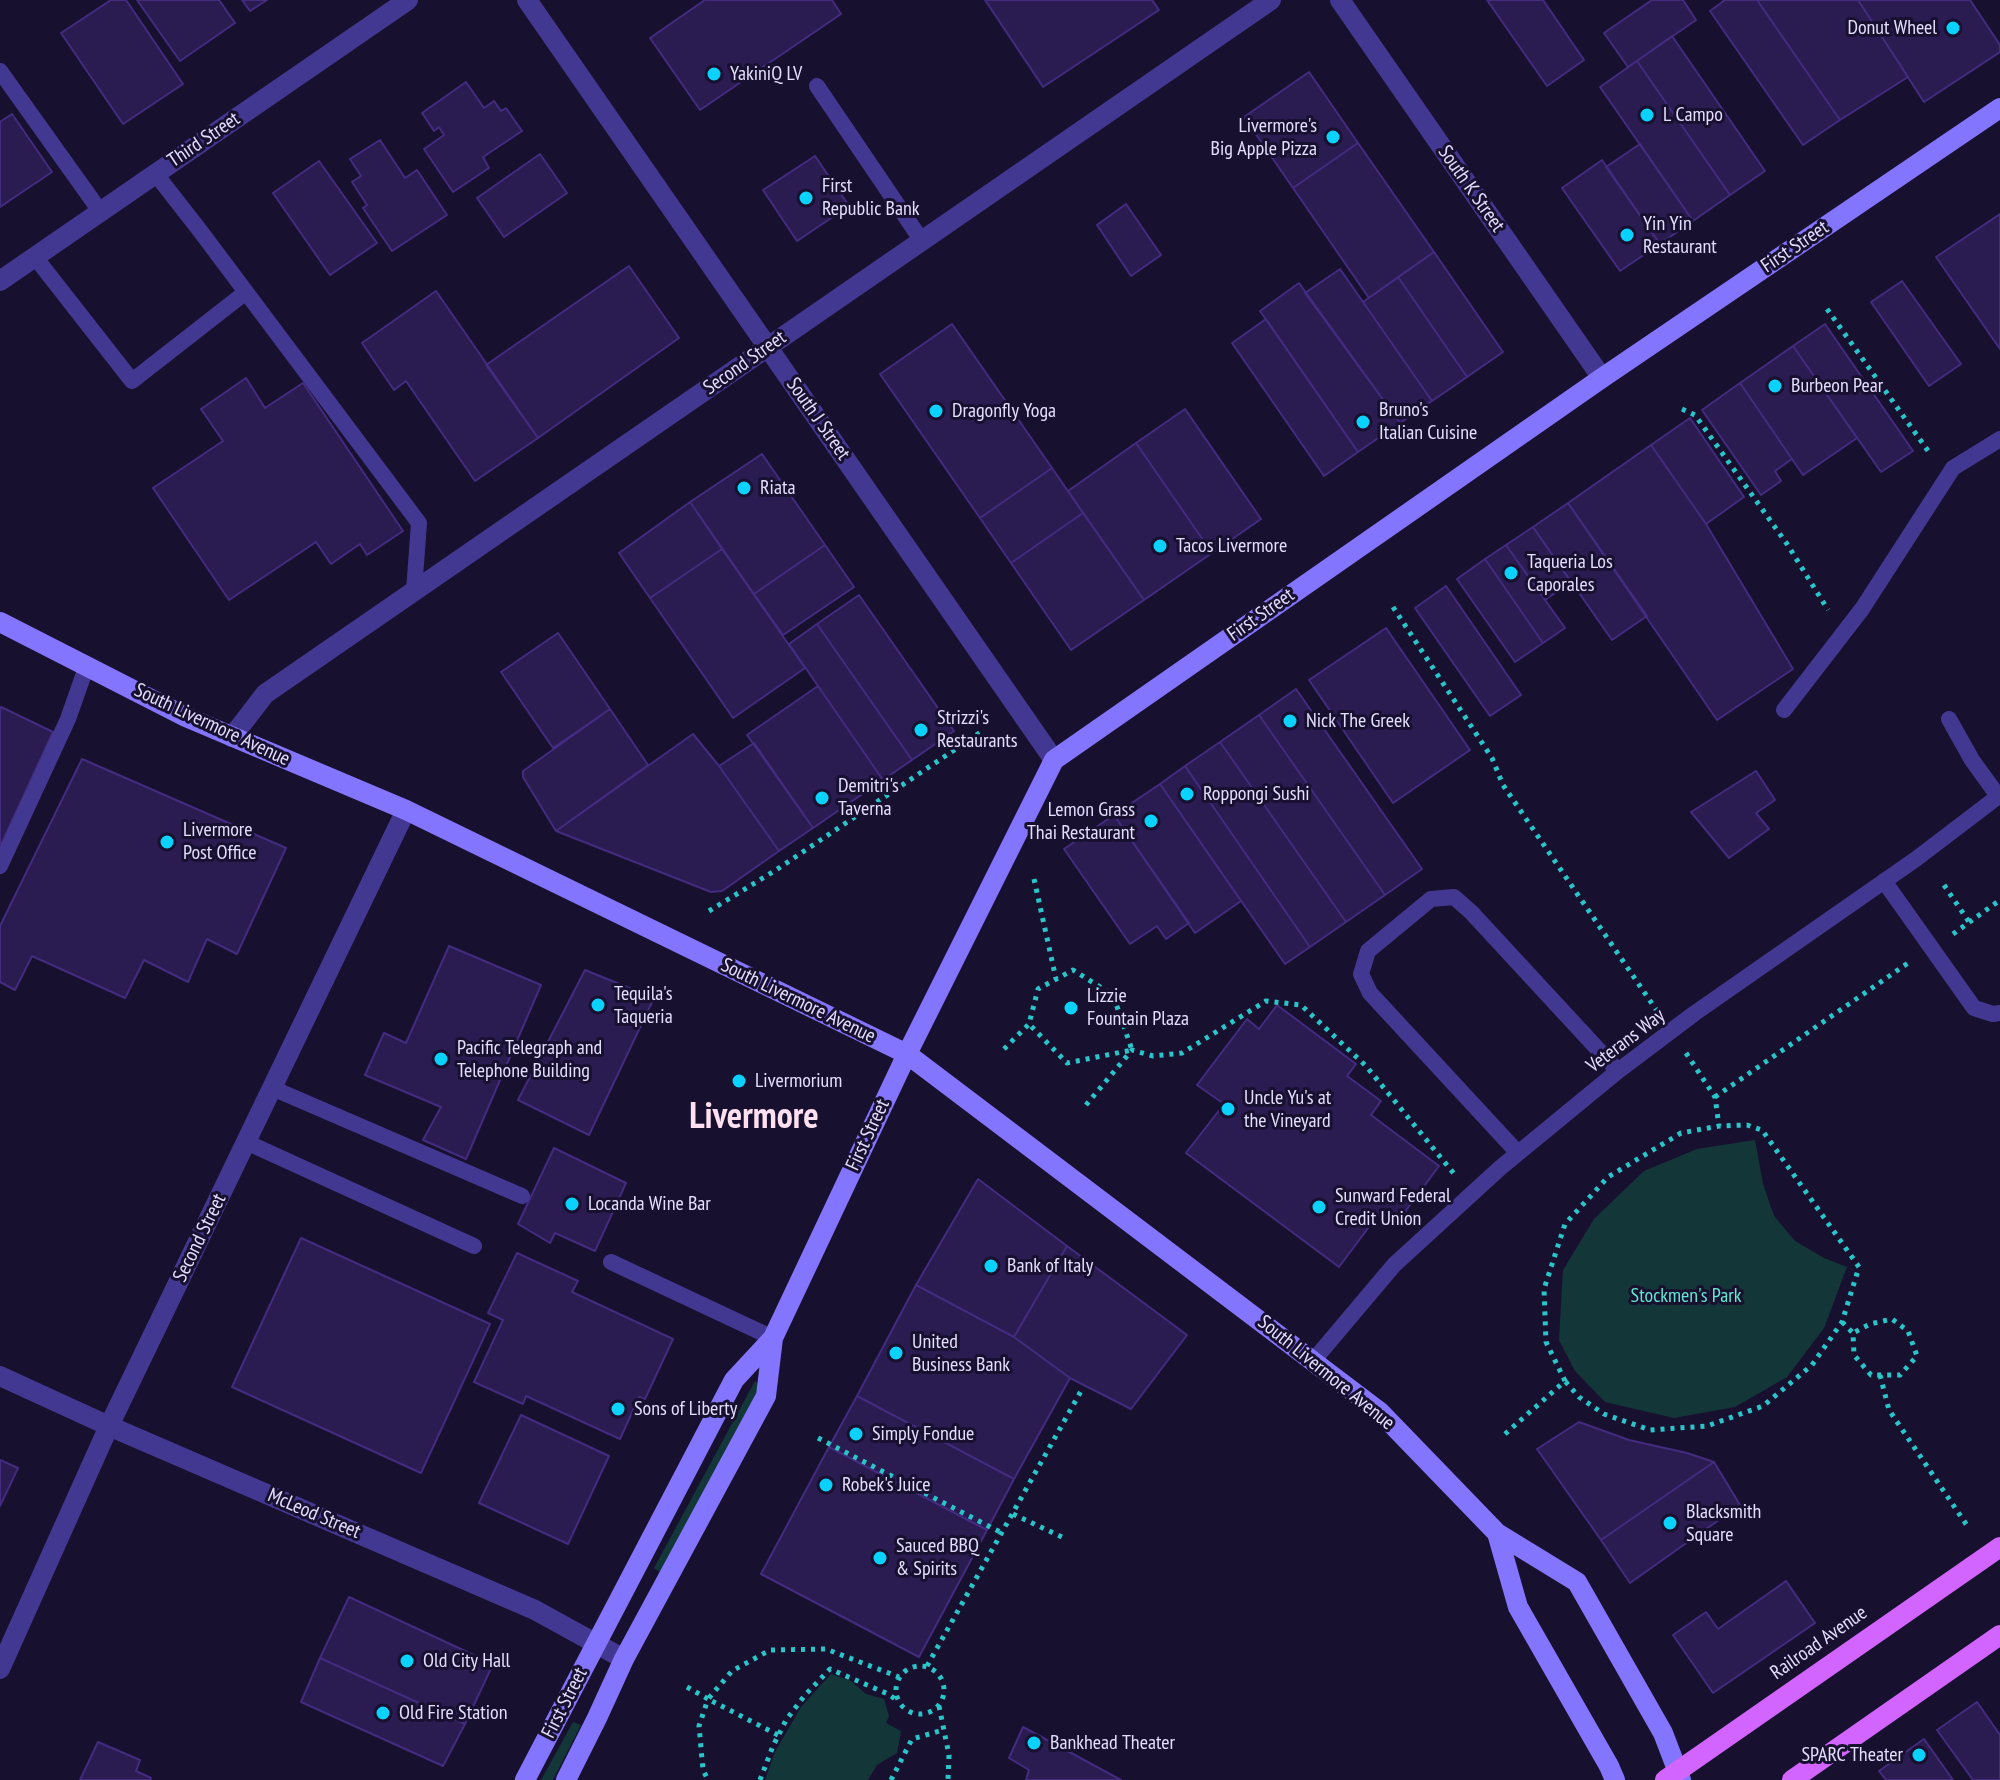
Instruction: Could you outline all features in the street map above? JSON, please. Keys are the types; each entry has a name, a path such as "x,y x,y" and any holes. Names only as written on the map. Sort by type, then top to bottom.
{"main road":[{"name":"First Street","path":"525,1780 734,1380 773,1338 907,1054 1054,760 1602,378 2000,108"},
{"name":"South Livermore Avenue","path":"0,622 186,717 406,810 907,1054 1380,1412 1497,1533 1577,1582 1663,1733 1675,1777"},
{"name":"First Street","path":"566,1780 624,1659 766,1396 773,1338"},
{"name":"South Livermore Avenue","path":"1497,1533 1518,1607 1615,1780"},
{"name":"Railroad Avenue","path":"1675,1777 2000,1547"},
{"path":"1792,1780 1997,1642"}],"street":[{"name":"Third Street","path":"0,281 408,0"},
{"name":"South J Street","path":"527,0 1054,760"},
{"name":"Second Street","path":"232,737 265,694 1271,0"},
{"name":"South K Street","path":"1340,0 1602,378"},
{"name":"Second Street","path":"0,1669 109,1426 406,810"},
{"name":"McLeod Street","path":"0,1376 535,1610 624,1659"}],"lane":[{"path":"0,71 100,211"},
{"path":"817,86 922,241"},
{"path":"155,173 419,523 414,591"},
{"path":"35,257 132,381 246,292"},
{"path":"1784,710 1862,609 1953,468 2000,439"},
{"path":"0,866 68,719 87,665"},
{"path":"1949,719 1976,767 1999,796"},
{"name":"Veterans Way","path":"1313,1361 1394,1265 1518,1153 1695,1013 1916,859 1999,796"},
{"path":"1884,881 1974,1008 2000,1013"},
{"path":"1518,1153 1370,993 1361,974 1368,951 1431,899 1454,897 1471,912 1618,1071"},
{"path":"272,1088 522,1196"},
{"path":"246,1142 474,1246"},
{"path":"611,1262 773,1338"}],"path":[{"path":"1827,309 1932,457"},
{"path":"1682,409 1695,415 1787,544 1831,614"},
{"path":"1393,607 1492,758 1503,785 1657,1011"},
{"path":"709,911 776,870 981,732"},
{"path":"1034,879 1056,979"},
{"path":"1944,885 1969,922"},
{"path":"1949,937 2000,900"},
{"path":"1715,1097 1908,963"},
{"path":"1004,1049 1029,1024 1038,989 1073,970 1113,995 1132,1050"},
{"path":"1029,1024 1067,1063 1132,1050 1153,1056 1182,1053 1266,1001 1301,1005 1366,1066 1456,1176"},
{"path":"1086,1105 1132,1050"},
{"path":"1684,1050 1715,1097 1719,1126"},
{"path":"1747,1125 1762,1130 1859,1267 1842,1322 1812,1365 1763,1406 1707,1426 1650,1430 1604,1414 1579,1397 1565,1381 1546,1342 1544,1289 1565,1224 1608,1177 1681,1133 1719,1126 1747,1125"},
{"path":"1842,1322 1853,1333 1854,1355 1871,1375 1900,1375 1917,1356 1908,1331 1892,1319 1870,1324 1853,1333"},
{"path":"1880,1375 1889,1410 1968,1527"},
{"path":"1505,1434 1565,1381"},
{"path":"927,1666 1081,1391"},
{"path":"818,1438 1002,1533"},
{"path":"1013,1514 1064,1538"},
{"path":"708,1780 703,1770 699,1726 708,1699 732,1671 770,1650 826,1649 899,1677"},
{"path":"898,1701 896,1685 899,1677 912,1667 927,1666 940,1676 945,1691 939,1706 949,1755 948,1780"},
{"path":"760,1780 786,1720 830,1669 888,1694 909,1712 925,1714 939,1706"},
{"path":"687,1687 778,1735"},
{"path":"891,1780 912,1739 943,1730"}],"green space":[{"name":"Stockmen's Park","path":"1755,1140 1763,1184 1774,1216 1795,1241 1847,1267 1824,1328 1787,1377 1735,1407 1674,1418 1605,1402 1575,1371 1559,1340 1563,1270 1594,1219 1644,1171 1697,1149"},
{"path":"755,1381 760,1386 663,1574 654,1568"},
{"path":"831,1674 851,1681 866,1694 884,1699 889,1716 886,1723 901,1731 897,1753 877,1765 868,1780 765,1780 775,1752 801,1707"},
{"path":"573,1722 581,1725 553,1780 541,1780"}],"building":[{"path":"111,0 126,0 183,84 123,124 61,33"},
{"path":"137,0 219,0 235,23 180,61"},
{"path":"242,0 267,0 250,11"},
{"name":"YakiniQ LV","path":"705,0 832,0 841,14 700,110 650,38"},
{"path":"985,0 1152,0 1159,10 1043,87"},
{"path":"1487,0 1543,0 1584,60 1547,86"},
{"path":"1652,0 1683,0 1696,20 1628,67 1604,33"},
{"path":"1725,0 1757,0 1840,120 1803,145 1710,11"},
{"path":"1757,0 1858,0 1908,77 1840,120"},
{"path":"1858,0 1970,0 2000,45 2000,52 1924,102"},
{"path":"1672,36 1765,171 1730,195 1637,61"},
{"name":"L Campo","path":"1637,61 1730,195 1693,221 1600,87"},
{"path":"1309,72 1358,143 1293,188 1244,117"},
{"path":"466,82 484,108 494,101 501,111 506,108 522,131 483,157 489,168 453,192 424,149 444,135 439,127 434,131 422,113"},
{"path":"12,114 52,172 0,207 0,122"},
{"path":"380,140 405,178 417,170 447,215 392,251 363,208 367,205 352,182 361,176 350,159"},
{"path":"1358,143 1434,252 1369,298 1293,188"},
{"path":"1640,144 1693,221 1660,244 1606,167"},
{"path":"540,154 567,193 504,237 477,198"},
{"name":"First Republic Bank","path":"815,156 849,206 797,241 763,190"},
{"path":"1602,160 1660,244 1620,271 1562,188"},
{"path":"319,161 377,243 330,275 273,193"},
{"path":"1126,204 1161,255 1131,276 1097,225"},
{"path":"2000,214 2000,349 1936,257"},
{"path":"1434,252 1503,352 1467,377 1398,277"},
{"path":"629,266 679,338 538,438 486,365"},
{"path":"1340,269 1432,401 1400,423 1305,293"},
{"path":"1398,277 1467,377 1432,401 1363,302"},
{"path":"1902,281 1961,364 1929,386 1871,302"},
{"path":"1299,283 1400,423 1358,452 1260,311"},
{"path":"436,291 538,438 475,481 406,381 394,390 362,343"},
{"path":"1266,319 1358,452 1324,476 1232,343"},
{"path":"952,324 1052,468 980,518 880,374"},
{"path":"1825,324 1913,451 1881,472 1793,346"},
{"path":"1793,346 1857,438 1803,475 1740,383"},
{"path":"246,378 265,408 303,383 403,531 367,555 360,544 331,564 316,542 229,600 153,488 223,441 201,409"},
{"path":"1740,383 1792,459 1775,471 1781,481 1761,495 1702,410"},
{"path":"1185,409 1261,519 1212,553 1136,443"},
{"path":"1690,418 1744,497 1706,524 1651,445"},
{"path":"1136,443 1212,553 1144,600 1068,491"},
{"path":"1651,445 1706,524 1793,669 1717,720 1568,503"},
{"path":"762,454 825,545 754,594 690,502"},
{"path":"1052,468 1083,513 1011,563 980,518"},
{"path":"690,502 722,549 650,598 619,553"},
{"path":"1568,503 1647,616 1612,640 1533,527"},
{"path":"1083,513 1144,600 1071,650 1011,563"},
{"path":"1533,527 1571,582 1545,600 1506,545"},
{"path":"825,545 854,587 783,635 754,594"},
{"path":"1506,545 1565,628 1543,643 1485,559"},
{"path":"722,549 805,668 733,718 650,598"},
{"path":"1485,559 1543,643 1515,662 1457,579"},
{"path":"1446,586 1521,695 1490,716 1415,608"},
{"path":"859,595 954,731 912,760 817,624"},
{"path":"817,624 912,760 883,780 789,644"},
{"path":"1386,628 1470,750 1393,803 1309,680"},
{"path":"558,633 610,709 553,748 501,672"},
{"path":"818,686 883,780 813,828 747,735"},
{"path":"1296,689 1422,869 1385,895 1259,715"},
{"path":"0,709 53,732 0,847"},
{"path":"610,709 648,765 556,831 523,777 523,771"},
{"path":"1259,715 1385,895 1346,922 1220,742"},
{"path":"693,734 779,851 722,891 711,892 556,831"},
{"path":"1220,742 1346,922 1310,947 1185,766"},
{"path":"754,743 813,828 779,851 719,766"},
{"path":"82,759 286,848 237,954 207,939 188,982 144,960 125,998 32,956 15,990 0,982 0,926"},
{"path":"1185,766 1310,947 1285,964 1160,784"},
{"path":"1756,771 1775,800 1756,813 1769,829 1729,858 1691,812"},
{"path":"1160,784 1241,901 1195,933 1114,815"},
{"path":"1114,815 1189,923 1166,939 1157,926 1130,944 1064,849"},
{"name":"Pacific Telegraph and Telephone Building","path":"449,946 541,985 466,1159 423,1140 441,1107 365,1075 384,1033 406,1043"},
{"path":"585,970 654,998 589,1135 518,1100"},
{"path":"1277,1005 1356,1064 1347,1076 1381,1101 1371,1115 1439,1166 1396,1224 1380,1212 1339,1267 1186,1153 1224,1104 1197,1085 1247,1019 1259,1029"},
{"name":"Locanda Wine Bar","path":"554,1148 626,1183 595,1251 555,1233 550,1243 518,1224"},
{"name":"Bank of Italy","path":"978,1179 1067,1246 1014,1337 916,1285"},
{"path":"301,1238 490,1324 421,1473 232,1387"},
{"path":"1067,1246 1187,1335 1131,1409 1070,1378 1014,1337"},
{"path":"517,1253 578,1281 572,1292 673,1339 645,1399 639,1397 620,1439 526,1396 523,1404 474,1382 503,1320 488,1313"},
{"path":"916,1285 1014,1337 1070,1378 1014,1479 857,1396"},
{"path":"857,1396 1014,1479 987,1530 829,1447"},
{"path":"521,1415 609,1456 568,1544 479,1503"},
{"path":"1579,1422 1629,1440 1714,1462 1601,1540 1537,1449"},
{"path":"829,1447 987,1530 919,1657 761,1574"},
{"path":"0,1460 18,1468 0,1506"},
{"name":"Blacksmith Square","path":"1714,1462 1740,1505 1630,1583 1601,1540"},
{"name":"Blacksmith Square","path":"1786,1581 1815,1623 1713,1693 1673,1635 1706,1612 1718,1629"},
{"name":"Old City Hall","path":"349,1597 493,1664 465,1724 320,1658"},
{"name":"Old Fire Station","path":"320,1658 465,1724 443,1766 301,1702"},
{"path":"1977,1702 2000,1735 2000,1780 1973,1780 1937,1730"},
{"name":"Bankhead Theater","path":"1023,1727 1121,1780 1026,1780 1029,1770 1009,1758"},
{"name":"SPARC Theater","path":"1924,1739 1953,1780 1886,1780 1879,1771"},
{"path":"98,1742 140,1760 136,1771 150,1780 80,1780"}],"place":[{"name":"Donut Wheel","path":"1953,28"},
{"name":"YakiniQ LV","path":"714,74"},
{"name":"L Campo","path":"1647,115"},
{"name":"Livermore's Big Apple Pizza","path":"1333,137"},
{"name":"First Republic Bank","path":"806,198"},
{"name":"Yin Yin Restaurant","path":"1627,235"},
{"name":"Burbeon Pear","path":"1775,386"},
{"name":"Dragonfly Yoga","path":"936,411"},
{"name":"Bruno's Italian Cuisine","path":"1363,422"},
{"name":"Riata","path":"744,488"},
{"name":"Tacos Livermore","path":"1160,546"},
{"name":"Taqueria Los Caporales","path":"1511,573"},
{"name":"Nick The Greek","path":"1290,721"},
{"name":"Strizzi's Restaurants","path":"921,730"},
{"name":"Roppongi Sushi","path":"1187,794"},
{"name":"Demitri's Taverna","path":"822,798"},
{"name":"Lemon Grass Thai Restaurant","path":"1151,821"},
{"name":"Livermore Post Office","path":"167,842"},
{"name":"Tequila's Taqueria","path":"598,1005"},
{"name":"Lizzie Fountain Plaza","path":"1071,1008"},
{"name":"Pacific Telegraph and Telephone Building","path":"441,1059"},
{"name":"Livermorium","path":"739,1081"},
{"name":"Uncle Yu's at the Vineyard","path":"1228,1109"},
{"name":"Locanda Wine Bar","path":"572,1204"},
{"name":"Sunward Federal Credit Union","path":"1319,1207"},
{"name":"Bank of Italy","path":"991,1266"},
{"name":"United Business Bank","path":"896,1353"},
{"name":"Sons of Liberty","path":"618,1409"},
{"name":"Simply Fondue","path":"856,1434"},
{"name":"Robek's Juice","path":"826,1485"},
{"name":"Blacksmith Square","path":"1670,1523"},
{"name":"Sauced BBQ & Spirits","path":"880,1558"},
{"name":"Old City Hall","path":"407,1661"},
{"name":"Old Fire Station","path":"383,1713"},
{"name":"Bankhead Theater","path":"1034,1743"},
{"name":"SPARC Theater","path":"1919,1755"}],"district":[{"name":"Livermore","path":"754,1118"}]}
